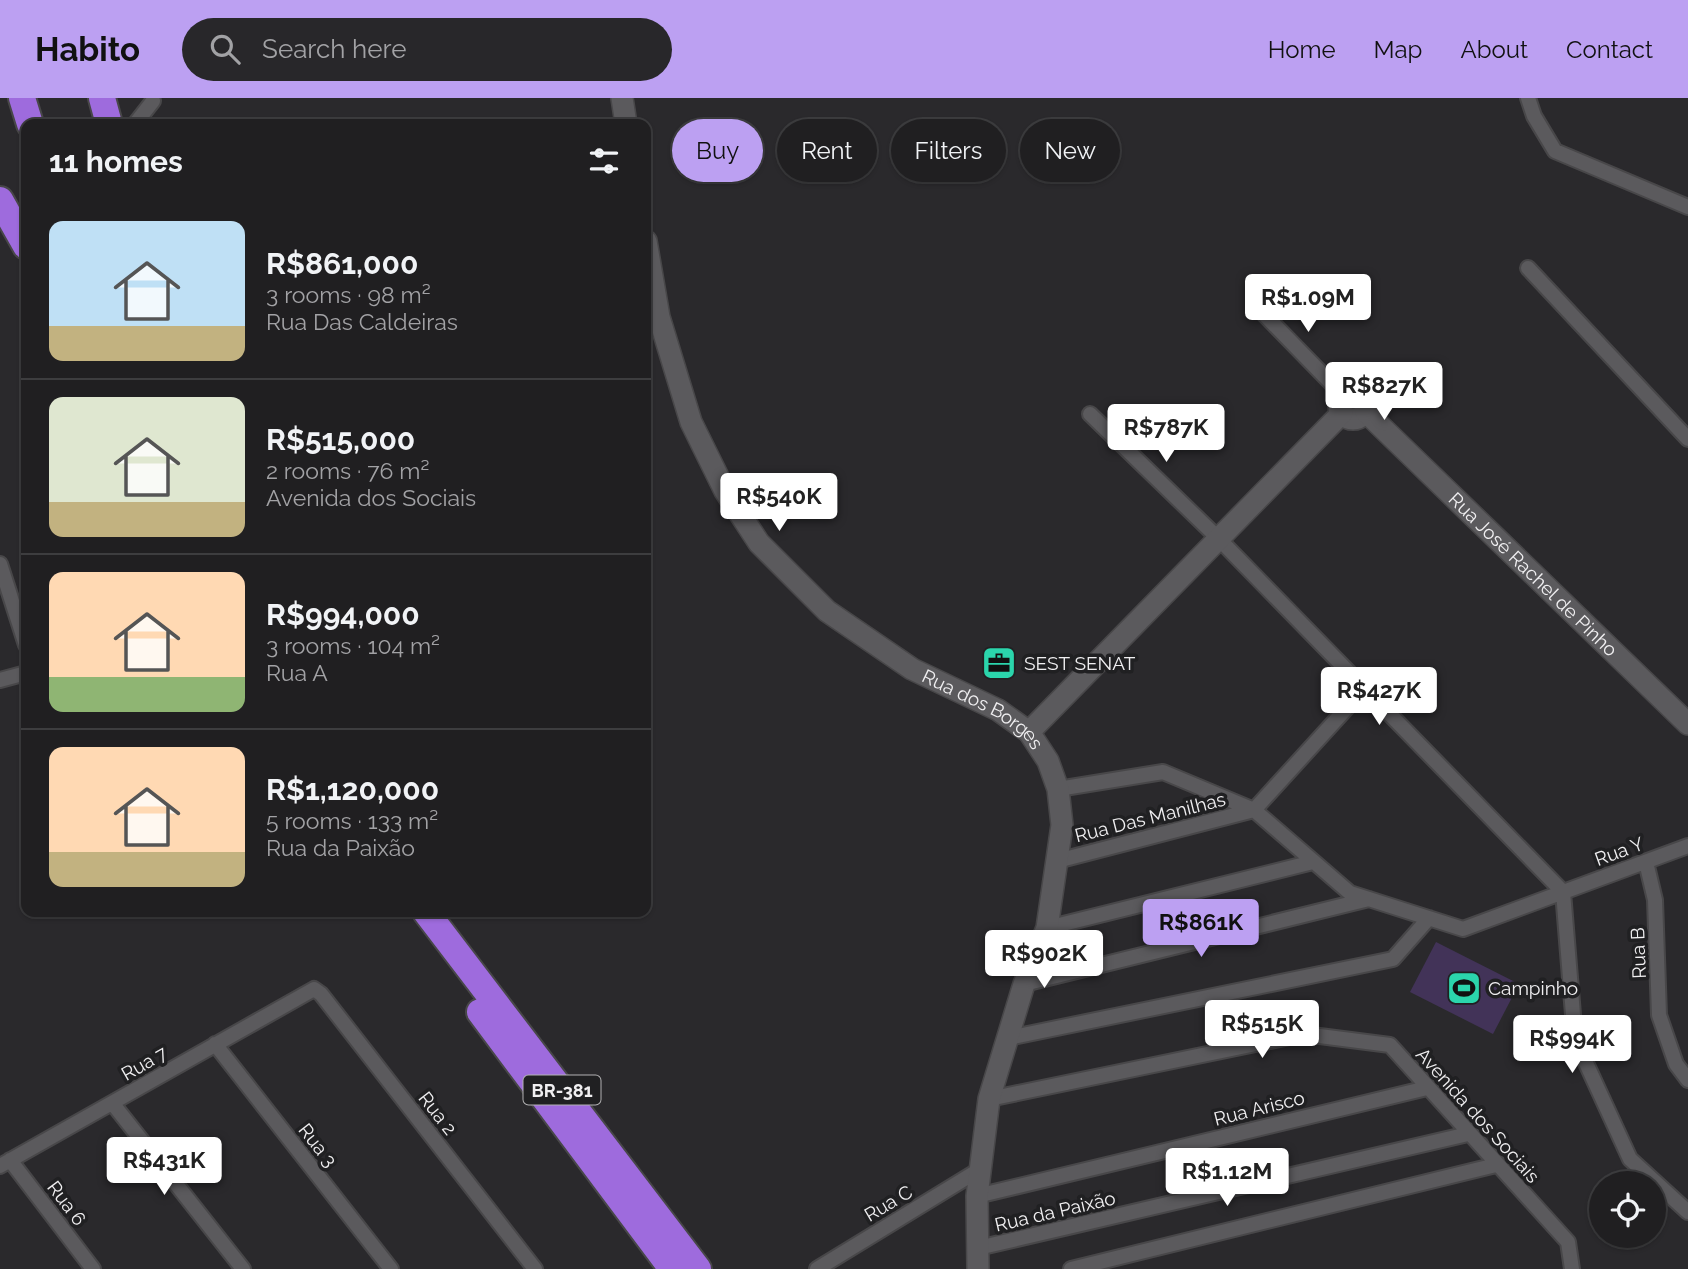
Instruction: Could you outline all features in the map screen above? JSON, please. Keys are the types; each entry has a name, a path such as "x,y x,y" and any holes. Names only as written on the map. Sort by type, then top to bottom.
{"highway":[{"path":"22,98 28,119"},
{"path":"102,98 108,119"},
{"path":"0,200 21,237"},
{"name":"BR-381","path":"410,917 672,1269"},
{"name":"BR-381","path":"430,917 698,1269"}],"street":[{"path":"138,119 150,99 169,98"},
{"path":"621,98 625,119"},
{"path":"1528,98 1534,116 1555,151 1688,207"},
{"path":"1528,268 1688,439"},
{"name":"Rua dos Borges","path":"651,270 659,317 691,422 724,491 759,543 827,611 912,669 998,710 1029,732 1048,761 1058,789 1062,825 1047,928 1024,984 989,1099 977,1196 978,1259"},
{"name":"Rua José Rachel de Pinho","path":"1259,309 1350,409 1688,724"},
{"path":"1029,732 1350,409"},
{"path":"1090,414 1219,539 1563,892 1575,1040 1630,1159 1688,1212"},
{"path":"0,564 21,629"},
{"path":"0,680 21,674"},
{"path":"1254,810 1365,688"},
{"name":"Rua Y","path":"1058,789 1163,772 1254,810 1350,893 1463,929 1688,846"},
{"name":"Rua Das Manilhas","path":"1057,861 1254,810"},
{"path":"1047,928 1313,862"},
{"name":"Rua B","path":"1646,862 1655,900 1659,1015 1676,1064 1688,1080"},
{"path":"1024,984 1370,899"},
{"path":"1008,1038 1394,959 1429,918"},
{"name":"Rua 2","path":"306,992 314,989 321,993 535,1269"},
{"name":"Rua 7","path":"5,1163 306,992"},
{"name":"Avenida dos Sociais","path":"989,1099 1304,1034 1390,1045 1568,1242 1572,1269"},
{"name":"Rua 3","path":"215,1044 391,1269"},
{"name":"Rua Arisco","path":"977,1196 1427,1088"},
{"path":"113,1104 243,1269"},
{"name":"Rua da Paixão","path":"978,1259 1468,1134"},
{"name":"Rua 6","path":"5,1163 93,1269"},
{"path":"1070,1269 1496,1165"},
{"name":"Rua C","path":"817,1269 979,1170"}],"shaded area":[{"name":"Campinho","path":"1436,942 1519,984 1493,1034 1410,992"}],"place":[{"name":"SEST SENAT","path":"999,663"},
{"name":"Campinho","path":"1464,988"}]}
